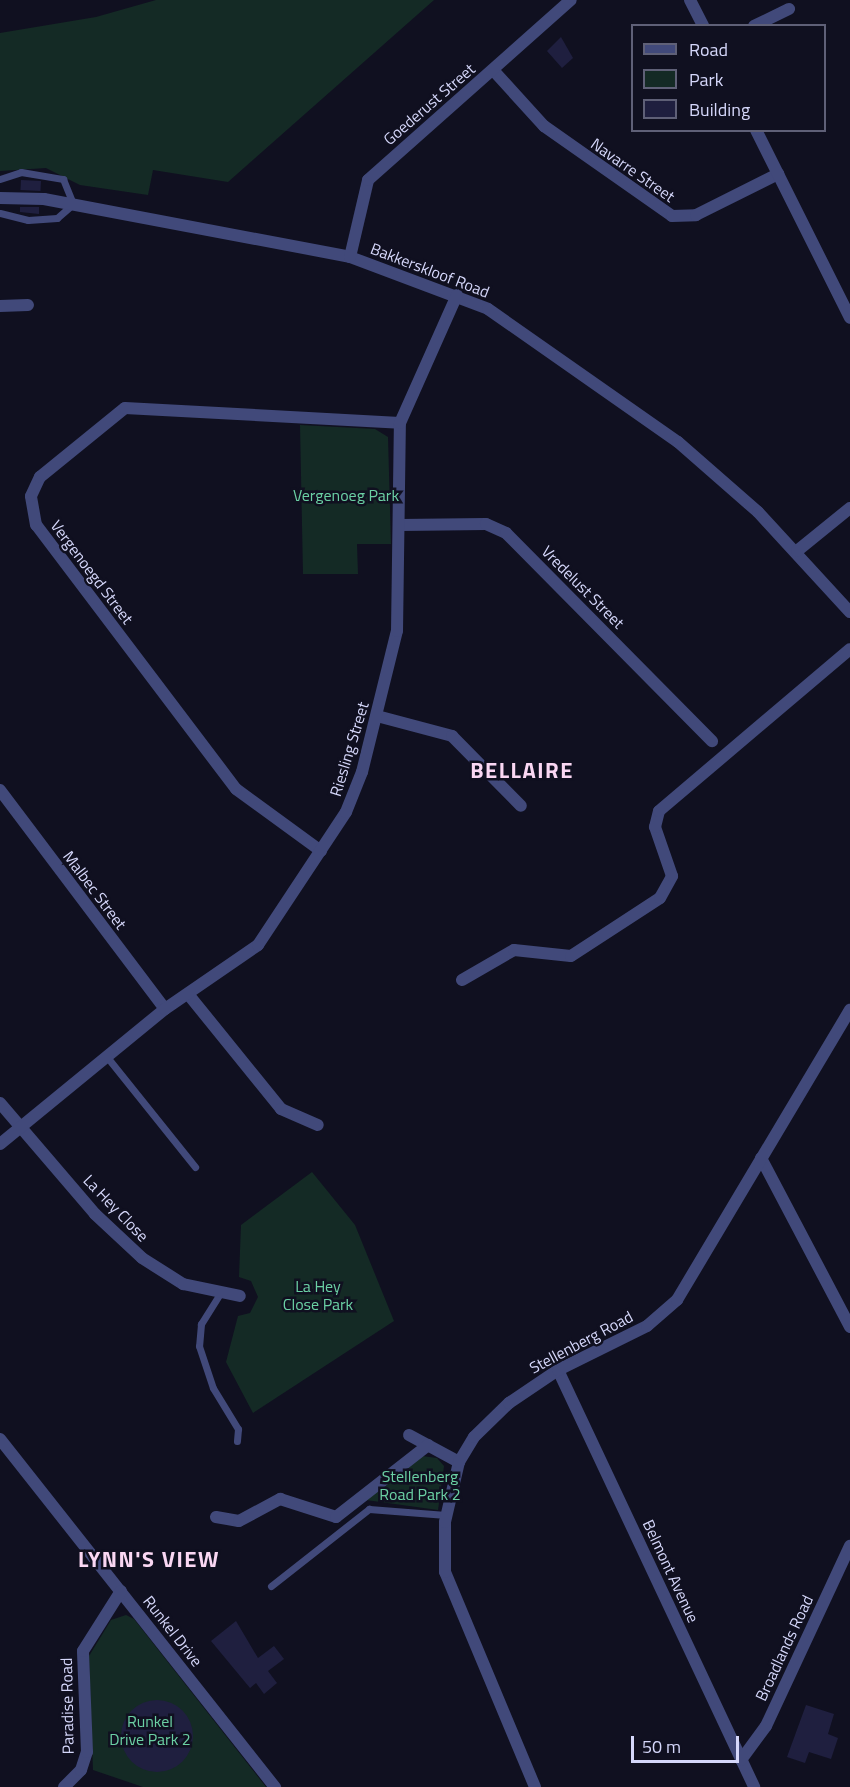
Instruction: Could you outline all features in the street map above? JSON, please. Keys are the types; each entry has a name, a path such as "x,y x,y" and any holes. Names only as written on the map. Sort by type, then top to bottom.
{"street":[{"name":"Goederust Street","path":"350,257 368,180 571,0"},
{"path":"690,0 702,24"},
{"path":"758,24 789,9"},
{"name":"Navarre Street","path":"493,70 544,126 672,216 696,215 778,174"},
{"path":"757,132 850,318"},
{"name":"Bakkerskloof Road","path":"0,198 73,204 350,257 457,295 488,309 646,418 797,551 850,612"},
{"name":"Riesling Street","path":"0,1144 165,1009 258,945 321,851 354,795 377,716 397,631 400,423 457,295"},
{"path":"0,306 28,305"},
{"name":"Vergenoegd Street","path":"321,851 236,789 36,525 31,496 40,477 125,408 400,423"},
{"path":"797,551 850,508"},
{"name":"Vredelust Street","path":"400,525 486,524 506,533 712,741"},
{"path":"462,980 514,950 571,956 660,898 672,876 655,827 659,811 850,649"},
{"path":"377,716 452,736 521,806"},
{"name":"Malbec Street","path":"0,790 165,1009"},
{"path":"188,994 281,1109 318,1125"},
{"name":"Stellenberg Road","path":"535,1787 454,1600 442,1553 446,1515 459,1462 489,1422 558,1370 647,1326 678,1300 850,1010"},
{"name":"La Hey Close","path":"0,1103 20,1128 142,1258 183,1284 240,1296"},
{"path":"761,1158 850,1327"},
{"name":"Belmont Avenue","path":"558,1370 754,1787"},
{"path":"409,1435 459,1462"},
{"name":"Runkel Drive","path":"0,1439 275,1787"},
{"path":"216,1517 238,1521 280,1499 336,1517 428,1445"},
{"name":"Broadlands Road","path":"741,1760 766,1726 850,1546"},
{"name":"Paradise Road","path":"64,1787 81,1770 87,1752 83,1651 121,1591"}],"lane":[{"path":"0,180 43,173 69,185 73,204 57,218 28,220 0,213"},
{"path":"106,1057 195,1167"},
{"path":"221,1292 201,1324 199,1346 213,1388 238,1429 237,1441"},
{"path":"271,1586 369,1509 446,1515"}],"green space":[{"path":"156,0 434,0 228,182 153,170 148,195 80,185 46,168 0,171 0,33 96,17"},
{"name":"Vergenoeg Park","path":"300,425 375,429 388,437 391,544 357,544 358,574 303,574"},
{"name":"La Hey Close Park","path":"312,1172 355,1225 394,1321 253,1413 226,1362 238,1316 250,1313 258,1297 251,1281 239,1277 241,1225"},
{"name":"Stellenberg Road Park 2","path":"422,1456 437,1458 444,1466 438,1510 366,1500"},
{"name":"Runkel Drive Park 2","path":"126,1615 134,1619 266,1787 143,1787 93,1770 89,1656 111,1620"}],"building":[{"path":"561,37 573,58 562,68 547,51"},
{"path":"21,180 41,181 40,191 20,190"},
{"path":"20,207 39,207 39,214 20,212"},
{"path":"236,1621 258,1658 274,1646 284,1659 268,1671 277,1683 264,1694 256,1683 250,1688 211,1641"},
{"path":"157,1700 177,1706 187,1716 193,1736 187,1756 177,1766 157,1772 137,1766 127,1756 121,1736 127,1716 137,1706"},
{"path":"806,1705 834,1714 828,1734 838,1738 831,1759 809,1752 805,1763 787,1757"}],"district":[{"name":"BELLAIRE","path":"522,771"},
{"name":"LYNN'S VIEW","path":"149,1560"}]}
